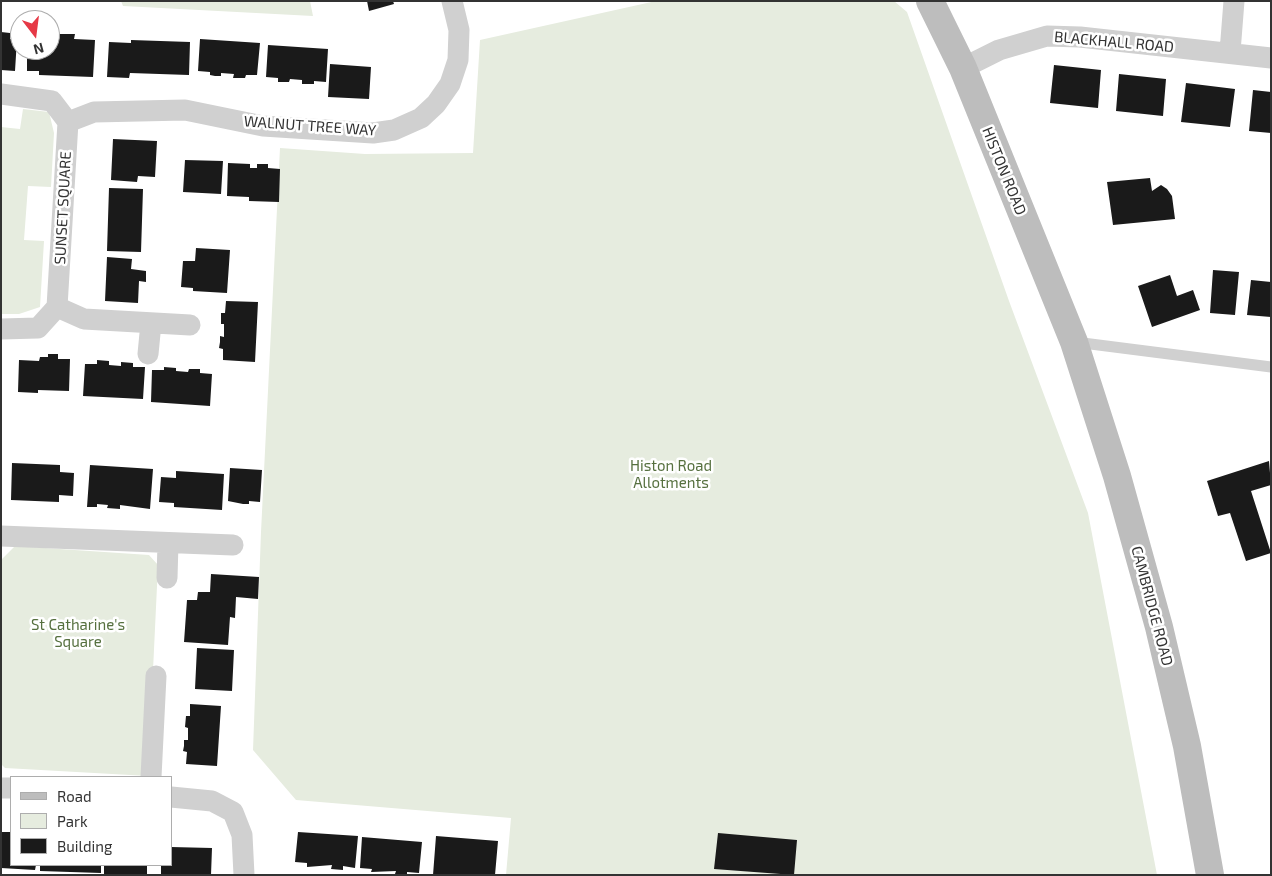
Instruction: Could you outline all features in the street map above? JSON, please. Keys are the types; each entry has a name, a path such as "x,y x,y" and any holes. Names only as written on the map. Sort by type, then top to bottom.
{"main road":[{"name":"HISTON ROAD","path":"930,1 963,68 1074,342"},
{"name":"CAMBRIDGE ROAD","path":"1074,342 1119,486 1159,627 1187,746 1210,875"}],"street":[{"name":"WALNUT TREE WAY","path":"68,122 94,112 185,110 262,126 373,134 394,130 420,118 436,104 450,84 458,60 459,30 452,1"},
{"path":"1230,52 1234,1"},
{"name":"BLACKHALL ROAD","path":"963,68 999,50 1047,36 1080,37 1271,58"},
{"path":"1,94 52,101 68,122"},
{"name":"SUNSET SQUARE","path":"57,307 68,122"},
{"path":"1,329 38,328 57,307 84,319 190,325"},
{"path":"148,354 151,323"},
{"path":"1,536 233,545"},
{"path":"167,578 168,543"},
{"path":"150,776 156,676"},
{"path":"172,797 212,801 233,812 242,835 244,875"}],"lane":[{"path":"1074,342 1271,367"}],"green space":[{"path":"121,1 310,1 313,16 123,6"},
{"name":"Histon Road Allotments","path":"656,1 894,1 907,12 1009,301 1088,513 1157,875 506,875 511,818 296,800 253,750 261,532 280,148 365,154 473,153 480,40"},
{"path":"23,109 49,112 54,133 51,187 28,186 24,240 44,241 40,307 19,314 1,314 1,127 20,129"},
{"name":"St Catharine's Square","path":"15,546 149,555 158,565 148,776 5,768 1,764 1,560"}],"building":[{"path":"367,1 393,1 394,4 369,11"},
{"path":"1,32 10,33 10,60 16,60 15,71 1,70"},
{"path":"60,34 75,34 74,39 95,40 93,77 39,75 39,71 27,71 27,60 60,60"},
{"path":"200,39 260,43 257,75 233,78 234,74 221,73 221,76 215,76 210,75 210,72 198,71"},
{"path":"131,40 190,42 189,75 130,73 129,78 107,77 109,42 131,43"},
{"path":"268,45 328,49 326,82 314,81 314,84 302,84 302,80 290,79 289,82 278,82 278,78 266,77"},
{"path":"330,64 371,67 369,99 328,97"},
{"path":"1054,65 1101,70 1098,108 1050,103"},
{"path":"1119,74 1166,79 1163,116 1116,111"},
{"path":"1186,83 1235,89 1230,127 1181,122"},
{"path":"1253,90 1271,92 1271,133 1249,131"},
{"path":"113,139 157,141 155,177 138,176 137,182 111,180"},
{"path":"185,160 223,161 221,194 183,192"},
{"path":"228,163 250,164 250,168 257,168 257,164 268,164 268,168 280,169 279,202 249,201 249,197 227,196"},
{"path":"1150,178 1152,191 1161,185 1172,196 1175,219 1113,225 1107,182"},
{"path":"109,188 143,189 141,252 107,251"},
{"path":"196,248 230,250 227,293 193,291 193,288 181,287 183,261 195,261"},
{"path":"107,257 132,259 131,269 146,271 146,282 139,281 138,303 105,301"},
{"path":"1213,270 1239,272 1235,315 1210,313"},
{"path":"1170,275 1177,296 1193,290 1200,310 1152,327 1138,286"},
{"path":"1251,280 1271,282 1271,317 1247,315"},
{"path":"226,301 258,302 255,362 223,360 223,349 219,348 220,336 224,337 224,324 221,324 221,313 225,313"},
{"path":"48,354 58,354 58,359 70,359 69,391 38,390 38,393 18,392 19,360 39,361 40,357 48,357"},
{"path":"97,360 109,361 109,365 121,366 121,362 133,363 133,367 145,367 143,399 83,396 85,364 97,364"},
{"path":"164,367 188,372 189,369 200,369 200,373 212,374 210,406 151,402 152,370 164,370"},
{"path":"1269,461 1271,485 1251,491 1271,553 1246,561 1230,513 1218,516 1207,481"},
{"path":"12,463 60,465 60,472 74,473 73,496 59,495 59,502 11,500"},
{"path":"90,465 153,469 150,509 120,505 120,509 107,508 108,505 97,504 97,507 87,507"},
{"path":"230,468 262,470 260,502 249,501 249,504 243,504 228,501"},
{"path":"176,471 224,474 222,510 174,507 174,503 159,502 161,477 176,478"},
{"path":"211,574 259,577 258,599 236,597 235,618 230,617 228,645 184,642 187,600 197,600 198,592 210,592"},
{"path":"197,648 234,650 232,691 195,689"},
{"path":"190,704 221,706 217,766 186,764 187,752 183,751 184,740 188,740 188,728 185,727 186,716 190,716"},
{"path":"1,832 10,832 10,866 36,866 35,870 1,868"},
{"path":"298,832 358,836 355,868 343,866 343,870 331,869 332,865 307,867 307,863 295,862"},
{"path":"718,833 797,840 794,875 714,869"},
{"path":"436,836 498,841 495,875 433,875"},
{"path":"362,837 422,842 419,873 407,872 407,875 402,875 395,874 396,871 371,872 372,869 360,868"},
{"path":"172,847 212,848 211,875 161,875 161,866 172,866"},
{"path":"40,866 101,866 101,873 40,871"},
{"path":"104,866 147,866 147,875 104,874"}]}
